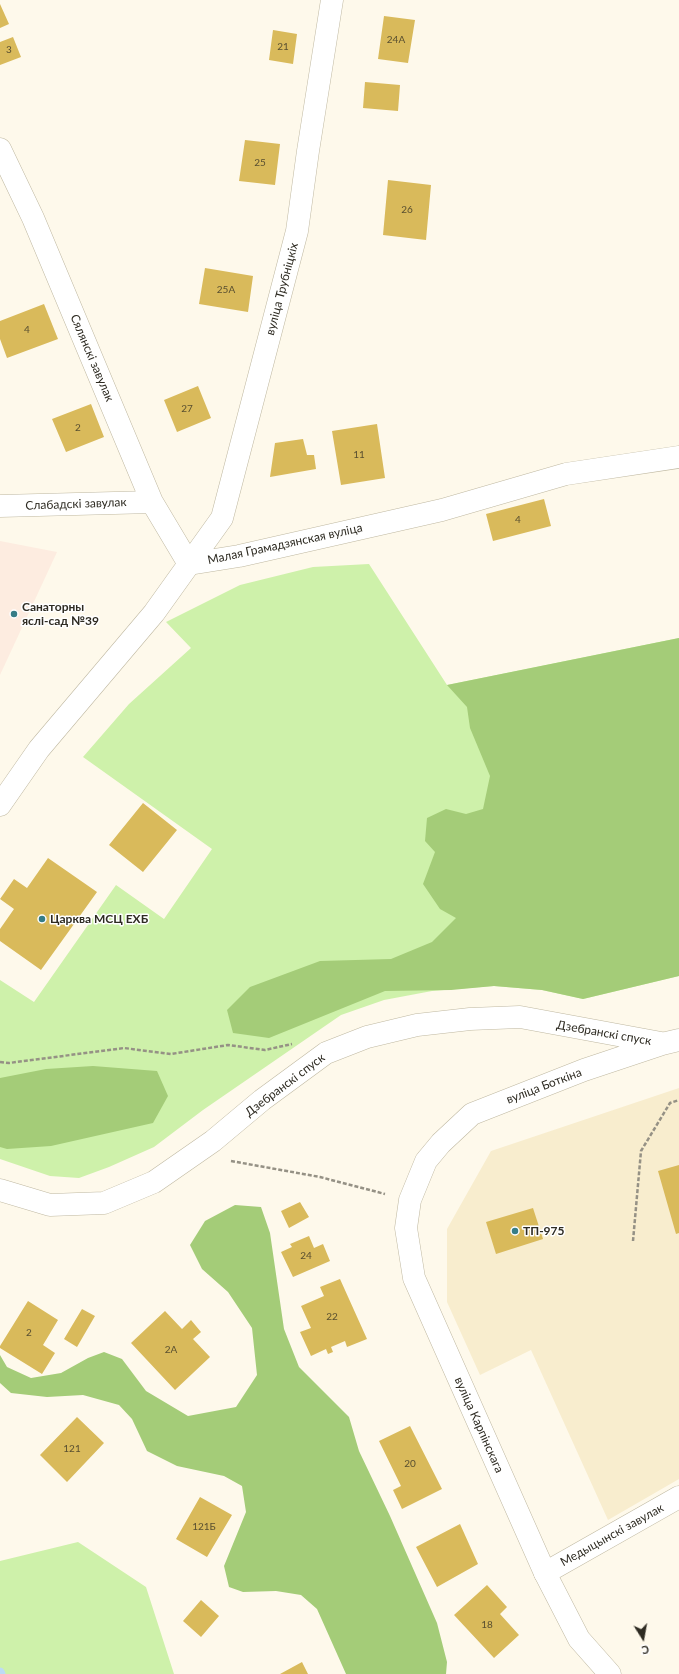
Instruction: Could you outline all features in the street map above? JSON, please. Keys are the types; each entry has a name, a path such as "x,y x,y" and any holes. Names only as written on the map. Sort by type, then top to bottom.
{"street":[{"name":"вуліца Трубніцкіх","path":"189,564 222,518 295,238 332,0"},
{"name":"Сялянскі завулак","path":"0,149 33,218 152,502 189,564"},
{"name":"Малая Грамадзянская вуліца","path":"189,564 239,556 442,510 566,474 679,457"},
{"name":"Слабадскі завулак","path":"0,506 152,502"},
{"path":"0,806 39,749 154,613 189,564"},
{"name":"Дзебранскі спуск","path":"0,1190 50,1205 104,1203 154,1182 213,1141 262,1100 326,1053 367,1037 417,1025 470,1019 520,1017 671,1042"},
{"name":"вуліца Боткіна","path":"426,1161 441,1143 472,1114 584,1070 671,1042"},
{"name":"вуліца Карпінскага","path":"426,1161 410,1200 406,1228 414,1278 545,1573 579,1639 610,1674"},
{"name":"Медыцынскі завулак","path":"545,1573 679,1497"}],"path":[{"path":"0,1062 9,1063 124,1048 171,1054 228,1045 265,1050 296,1043"},
{"path":"633,1241 641,1151 670,1103 679,1100"},
{"path":"236,1161 320,1177 410,1200"}],"shaded area":[{"name":"Санаторны яслі-сад №39","path":"0,541 57,552 0,675"},
{"path":"679,1088 679,1479 608,1520 531,1350 480,1375 447,1302 447,1229 491,1151"}],"green space":[{"path":"369,564 447,685 679,638 679,976 583,999 542,990 494,986 432,991 384,1000 341,1015 203,1110 154,1147 109,1167 79,1178 50,1176 0,1159 0,980 34,1002 116,885 164,919 212,849 83,757 129,704 191,648 166,622 240,585 313,567"},
{"path":"679,638 679,976 583,999 542,990 494,986 451,990 385,991 269,1038 233,1033 227,1010 250,987 320,961 391,959 432,942 456,918 440,909 423,884 435,852 425,841 427,818 446,809 466,814 483,809 490,776 470,728 467,707 447,685"},
{"path":"93,1066 157,1071 168,1096 153,1123 51,1146 7,1149 0,1147 0,1078 46,1069"},
{"path":"235,1205 261,1207 270,1233 284,1329 299,1367 349,1417 359,1451 390,1516 437,1623 447,1662 446,1674 346,1674 317,1609 301,1595 276,1591 243,1592 229,1587 224,1566 246,1512 242,1486 224,1476 177,1466 147,1451 132,1419 119,1405 83,1395 47,1397 11,1393 0,1383 0,1355 7,1367 31,1378 61,1373 88,1358 104,1352 122,1359 146,1391 188,1416 236,1407 257,1375 252,1328 228,1292 202,1269 190,1245 205,1221"},
{"path":"78,1542 146,1587 174,1674 0,1674 0,1561"}],"building":[{"path":"0,4 9,24 0,28"},
{"path":"384,16 415,20 408,63 378,59"},
{"path":"273,30 297,34 293,64 269,60"},
{"path":"13,37 21,57 0,65 0,42"},
{"path":"365,82 400,85 398,111 363,108"},
{"path":"245,140 280,144 275,185 239,181"},
{"path":"388,180 431,185 426,240 383,235"},
{"path":"205,268 253,276 248,312 199,304"},
{"path":"44,304 58,339 7,358 0,339 0,321"},
{"path":"198,386 211,418 177,432 164,400"},
{"path":"91,404 104,437 66,452 52,419"},
{"path":"377,424 385,478 341,485 332,431"},
{"path":"303,439 307,455 314,455 316,469 270,477 275,443"},
{"path":"544,499 551,526 493,541 486,514"},
{"path":"143,803 177,830 143,872 109,845"},
{"name":"Царква МСЦ ЕХБ","path":"48,858 97,892 41,970 0,941 0,929 14,909 0,899 14,879 27,888"},
{"path":"679,1165 679,1233 676,1234 658,1171"},
{"path":"300,1202 309,1217 289,1228 281,1211"},
{"name":"ТП-975","path":"533,1208 543,1239 496,1254 486,1222"},
{"path":"309,1236 314,1248 323,1244 330,1261 293,1277 281,1252 292,1247 290,1244"},
{"path":"340,1279 367,1339 347,1347 345,1341 331,1347 333,1352 328,1354 326,1349 311,1356 300,1332 311,1328 301,1306 324,1296 320,1287"},
{"path":"28,1301 58,1320 43,1345 55,1353 42,1374 0,1348"},
{"path":"82,1309 95,1316 77,1347 64,1339"},
{"path":"165,1311 182,1329 191,1320 201,1332 193,1339 210,1357 175,1390 131,1343"},
{"path":"77,1417 104,1443 67,1482 40,1455"},
{"path":"410,1426 442,1489 402,1509 393,1490 401,1486 379,1441"},
{"path":"200,1497 232,1515 207,1557 176,1539"},
{"path":"460,1524 478,1564 437,1587 416,1547"},
{"path":"487,1585 507,1607 500,1614 519,1635 494,1658 454,1615"},
{"path":"201,1600 219,1616 201,1637 183,1621"},
{"path":"302,1662 308,1674 280,1674"}],"place":[{"name":"Санаторны яслі-сад №39","path":"14,614"},
{"name":"Царква МСЦ ЕХБ","path":"42,919"},
{"name":"ТП-975","path":"515,1231"}]}
